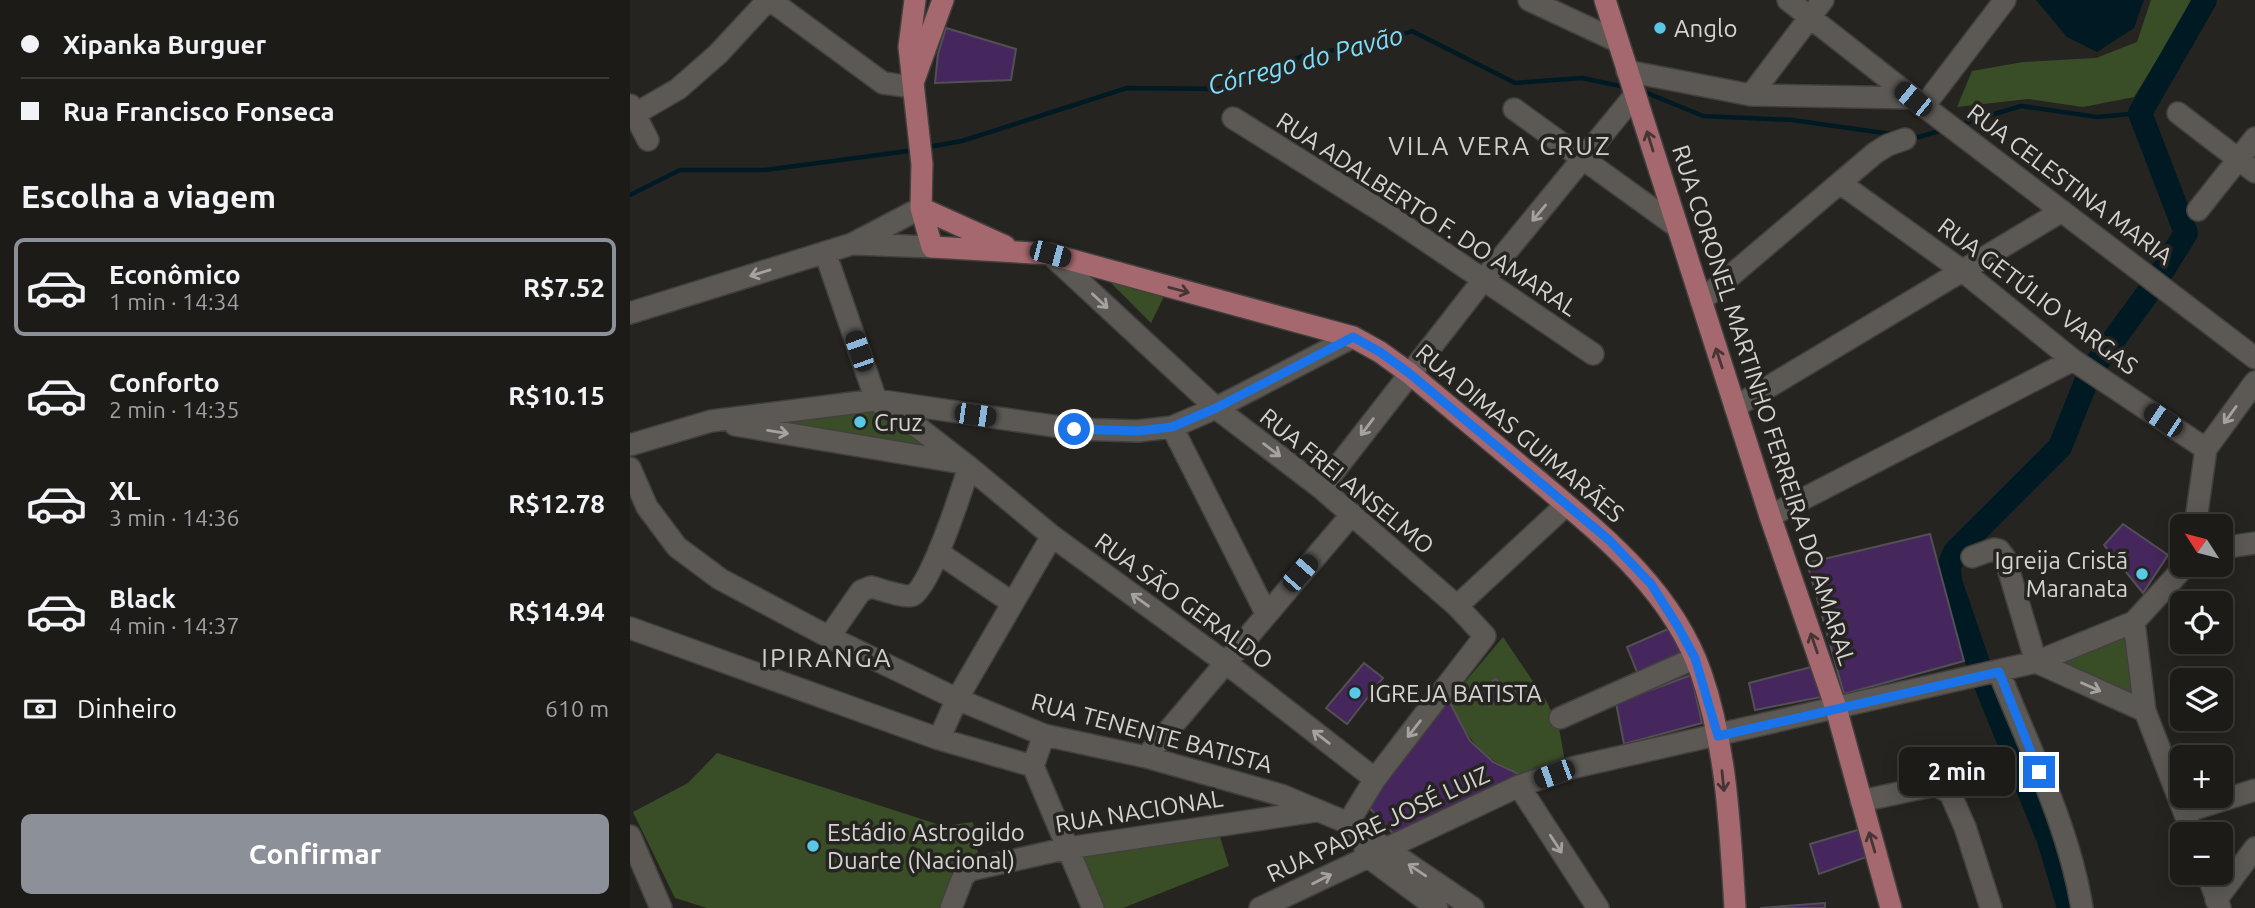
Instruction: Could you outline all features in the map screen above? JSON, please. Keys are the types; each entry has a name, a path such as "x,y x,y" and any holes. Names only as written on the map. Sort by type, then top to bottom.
{"main road":[{"path":"915,0 909,47 922,164 921,208 932,247"},
{"path":"912,87 943,0"},
{"name":"RUA CORONEL MARTINHO FERREIRA DO AMARAL","path":"1605,0 1770,516 1836,708 1891,908"},
{"name":"RUA DIMAS GUIMARÃES","path":"921,208 1017,251"},
{"name":"RUA DIMAS GUIMARÃES","path":"932,247 1050,254 1353,337 1409,373 1609,540 1651,584 1677,625 1695,658 1718,736 1735,908"}],"street":[{"path":"648,140 633,110 678,89 718,54 769,0 883,83 912,87"},
{"path":"1529,0 1616,41"},
{"name":"RUA CELESTINA MARIA","path":"1788,0 1817,8 1921,104 2255,358"},
{"path":"1627,71 1751,95 1921,104 2005,0"},
{"path":"1751,95 1817,8"},
{"path":"1321,488 1484,279 1635,95"},
{"path":"1514,109 1676,226"},
{"path":"2178,113 2247,166"},
{"name":"RUA ADALBERTO F. DO AMARAL","path":"1233,118 1391,217 1593,354"},
{"path":"1701,301 1875,153 1905,138"},
{"path":"2199,210 2247,166 2255,138"},
{"name":"RUA GETÚLIO VARGAS","path":"1840,183 1964,272 2077,362 2206,449"},
{"name":"RUA DIMAS GUIMARÃES","path":"630,313 852,244 921,208"},
{"path":"1735,407 2062,211"},
{"name":"RUA DIMAS GUIMARÃES","path":"852,244 932,247"},
{"path":"825,252 876,400"},
{"name":"RUA FREI ANSELMO","path":"1050,254 1216,408 1352,514 1457,606 1485,636 1375,779"},
{"path":"630,445 710,421 876,400 1074,429 1138,431 1172,427 1216,408 1353,337"},
{"path":"1770,516 2077,362"},
{"path":"2197,514 2206,449 2255,382"},
{"name":"RUA SÃO GERALDO","path":"876,400 920,429 1052,536 1226,663 1375,779"},
{"path":"710,421 967,465 939,553 916,593 908,596 872,587 866,588 861,591 829,637"},
{"path":"1172,427 1266,613"},
{"name":"RUA TENENTE BATISTA","path":"630,468 647,507 677,547 720,579 829,637 957,699 1044,735 1146,757 1281,795 1355,828"},
{"path":"1457,606 1566,505"},
{"path":"1146,757 1352,514"},
{"path":"939,739 957,699 1052,536"},
{"path":"2233,546 2255,543"},
{"path":"1972,557 1994,549 1999,550 2005,558 2036,662 2145,711"},
{"path":"939,553 1012,603"},
{"path":"2174,578 2134,622 2145,711 2188,822"},
{"name":"RUA PADRE JOSÉ LUIZ","path":"1260,908 1518,786 1572,768 1986,675 2036,662 2134,622"},
{"path":"630,628 939,739 1032,766"},
{"path":"1560,718 1695,658"},
{"path":"1986,675 2059,822 2080,890 2082,908"},
{"path":"1044,735 1032,766 1093,908"},
{"path":"1375,779 1355,828 1430,906"},
{"path":"1861,801 1936,785 1950,793 1965,827 1991,908"},
{"path":"1518,786 1598,908"},
{"path":"2185,812 2255,790"},
{"name":"RUA NACIONAL","path":"951,908 963,877 970,870 1068,848 1318,810"},
{"path":"630,836 661,908"},
{"path":"2218,904 2255,848"},
{"path":"1377,853 1473,908"},
{"path":"2211,885 2218,904"}],"green space":[{"path":"2151,0 2191,0 2180,23 2134,97 2083,107 2028,99 1957,107 1972,71 2023,62 2096,58 2137,42"},
{"path":"1095,267 1168,288 1151,323"},
{"path":"878,402 960,461 711,421"},
{"path":"2134,631 2142,697 2055,658"},
{"path":"1503,637 1547,702 1559,728 1565,761 1523,776 1495,761 1477,747 1449,701"},
{"name":"Estádio Astrogildo Duarte (Nacional)","path":"717,753 943,826 973,822 980,866 945,908 707,908 675,898 633,812 688,783"},
{"path":"1217,827 1229,866 1123,908 1104,908 1081,853"}],"water":[{"path":"2036,0 2144,0 2134,28 2097,52 2067,37"}],"building":[{"path":"946,28 1016,49 1011,80 935,83 938,54"},
{"name":"Igreija Cristã Maranata","path":"2123,524 2168,555 2143,593 2104,545"},
{"path":"1930,534 1964,661 1844,694 1807,563"},
{"path":"1677,625 1692,654 1639,677 1627,647"},
{"name":"IGREJA BATISTA","path":"1364,663 1383,678 1347,724 1326,708"},
{"path":"1815,666 1821,697 1755,710 1749,683"},
{"path":"1691,675 1702,723 1624,744 1616,703"},
{"path":"1496,679 1507,694 1489,706 1478,692"},
{"path":"1449,701 1470,741 1493,762 1523,776 1397,838 1364,802"},
{"path":"1861,829 1872,855 1819,874 1810,844"},
{"path":"1825,903 1825,908 1760,908"}],"waterway":[{"path":"2069,908 2049,840 1982,675 1950,581 1949,566 1955,552 2060,447 2090,372 2153,286 2186,233 2140,113 2205,0"},
{"name":"Córrego do Pavão","path":"928,147 962,141 1127,88 1217,89 1310,53 1371,46 1412,31 1515,83 1582,78 1625,87"},
{"name":"Córrego do Pavão","path":"1640,90 1703,116 1792,120 1891,134"},
{"name":"Córrego do Pavão","path":"1958,125 2021,106 2097,117 2140,113"},
{"name":"Córrego do Pavão","path":"1911,136 1919,137 1943,130"},
{"name":"Córrego do Pavão","path":"630,195 680,170 765,170 916,150"}],"place":[{"name":"Anglo","path":"1660,28"},
{"name":"Cruz","path":"860,422"},
{"name":"Igreija Cristã Maranata","path":"2142,574"},
{"name":"IGREJA BATISTA","path":"1355,693"},
{"name":"Estádio Astrogildo Duarte (Nacional)","path":"813,846"}],"district":[{"name":"VILA VERA CRUZ","path":"1500,145"},
{"name":"IPIRANGA","path":"827,657"}],"route":[{"path":"1074,429 1138,431 1172,427 1216,408 1353,337 1409,373 1609,540 1651,584 1695,658 1718,736 1999,672 2039,772"}]}
